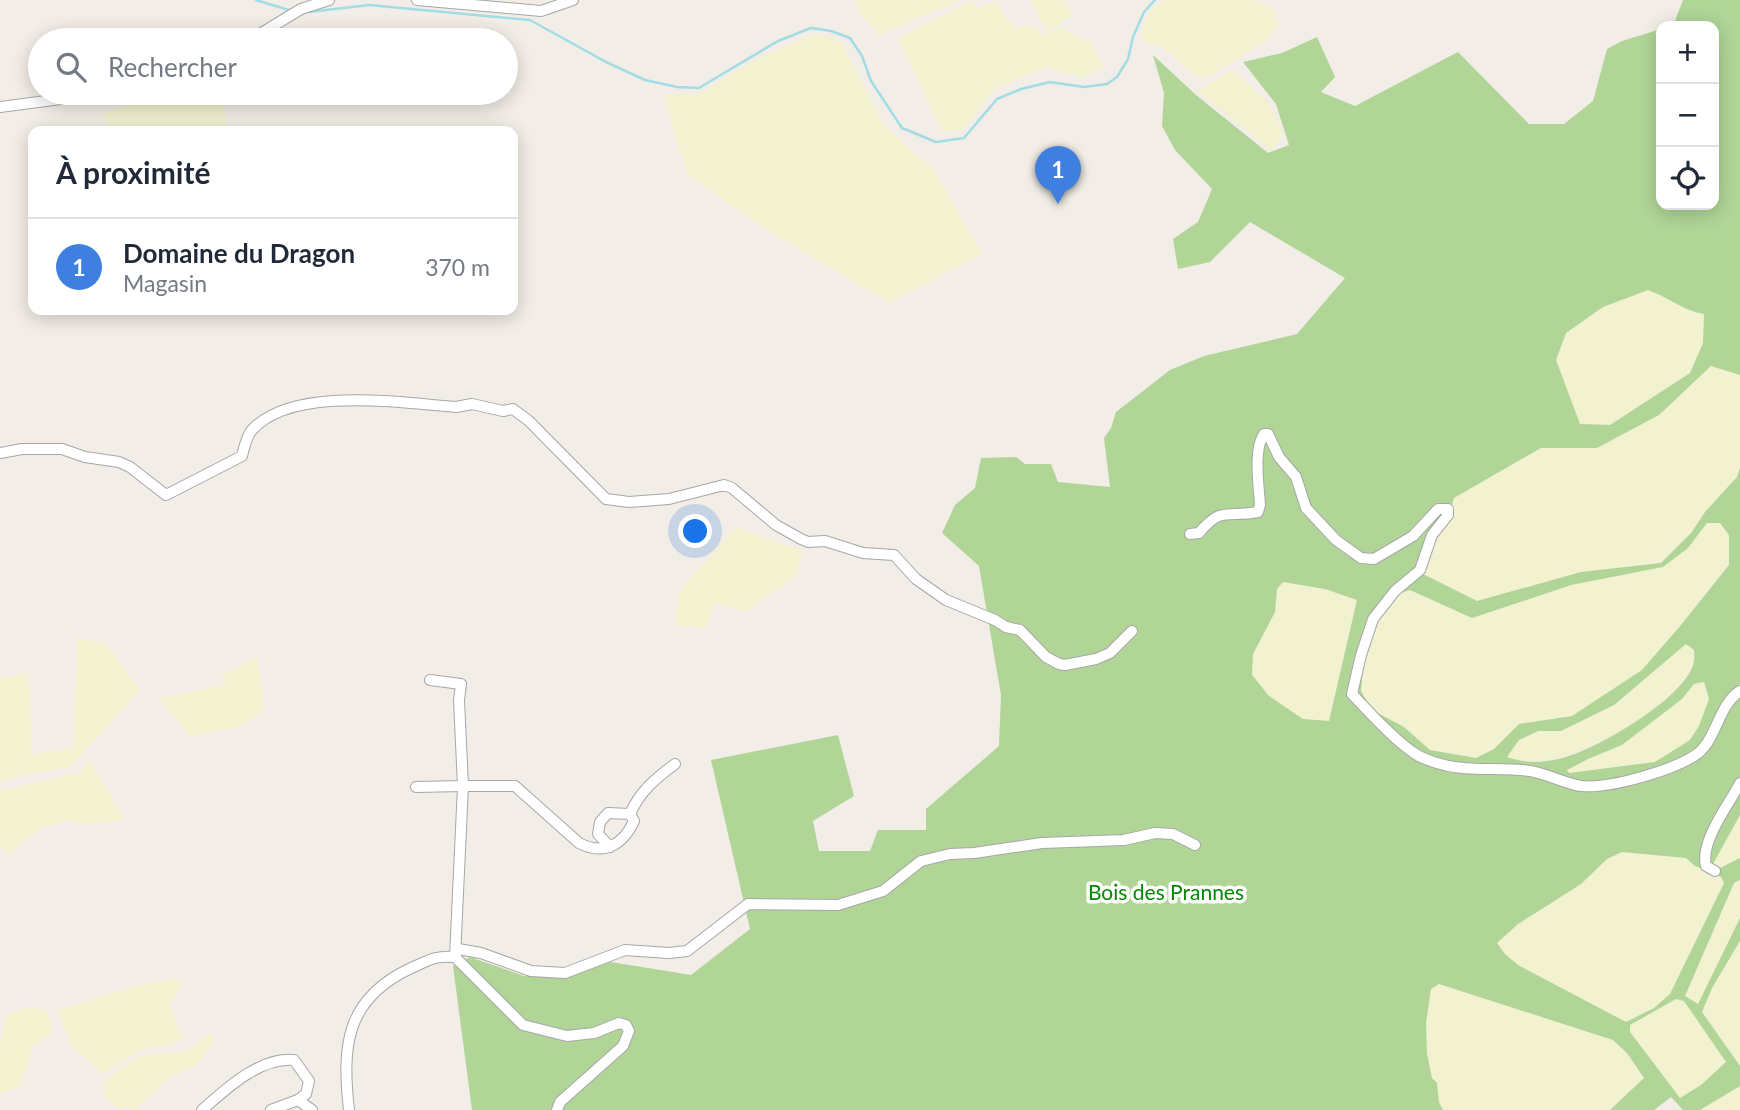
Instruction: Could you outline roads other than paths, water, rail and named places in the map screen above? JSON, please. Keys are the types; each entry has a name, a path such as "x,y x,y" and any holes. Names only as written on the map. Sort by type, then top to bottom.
{"street":[{"path":"270,28 301,9 330,0"},
{"path":"417,0 541,11 573,0"},
{"path":"0,107 28,103"},
{"path":"0,453 22,449 62,449 85,457 120,462 166,495 242,456 250,432 279,412 291,409 351,399 456,407 472,404 503,411 513,409 521,413 606,499 629,502 668,499 724,485 732,488 776,525 808,542 825,541 863,552 894,555 916,579 946,600 1006,627 1020,630 1039,652 1059,664 1078,664 1110,653 1132,631"},
{"path":"1190,534 1199,533 1209,521 1221,514 1258,512 1258,450 1264,434 1268,434 1279,457 1296,477 1306,508 1336,540 1362,558 1374,559 1396,547 1413,536 1438,509 1448,509 1448,515 1432,535 1420,570 1395,591 1373,619 1352,694 1416,754 1432,761 1479,771 1529,771 1563,783 1602,787 1667,768 1696,755 1711,737 1732,697 1740,691"},
{"path":"430,681 461,684 459,700 463,786 455,957"},
{"path":"629,814 637,797 650,782 675,764"},
{"path":"1715,871 1706,866 1706,844 1740,783"},
{"path":"416,787 515,786 579,844 591,850 610,847 627,836 634,821 629,814"},
{"path":"610,847 598,834 600,822 608,813 629,814"},
{"path":"455,957 458,949 465,948 531,971 565,973 625,950 669,953 687,951 748,904 838,905 883,891 920,861 950,854 1042,843 1124,839 1155,833 1173,834 1195,845"},
{"path":"349,1110 345,1071 350,1032 360,1011 379,989 403,972 438,956 455,957 523,1025 568,1036 594,1033 619,1023 626,1025 629,1031 623,1046 560,1102 556,1110"},
{"path":"202,1110 251,1072 280,1059 294,1060 309,1081 306,1094 298,1100 271,1110"},
{"path":"298,1100 312,1110"}],"waterway":[{"path":"256,0 292,11"},
{"path":"309,12 369,5 530,20 645,80 677,87 699,88 778,41 811,28 831,31 850,38 862,56 871,81 902,128 936,142 964,138 997,99 1021,89 1050,82 1084,87 1107,84 1117,77 1128,59 1133,37 1144,12 1155,0"}],"place":[{"name":"Domaine du Dragon","path":"1058,204"}],"park label":[{"name":"Bois des Prannes","path":"1166,891"}]}
